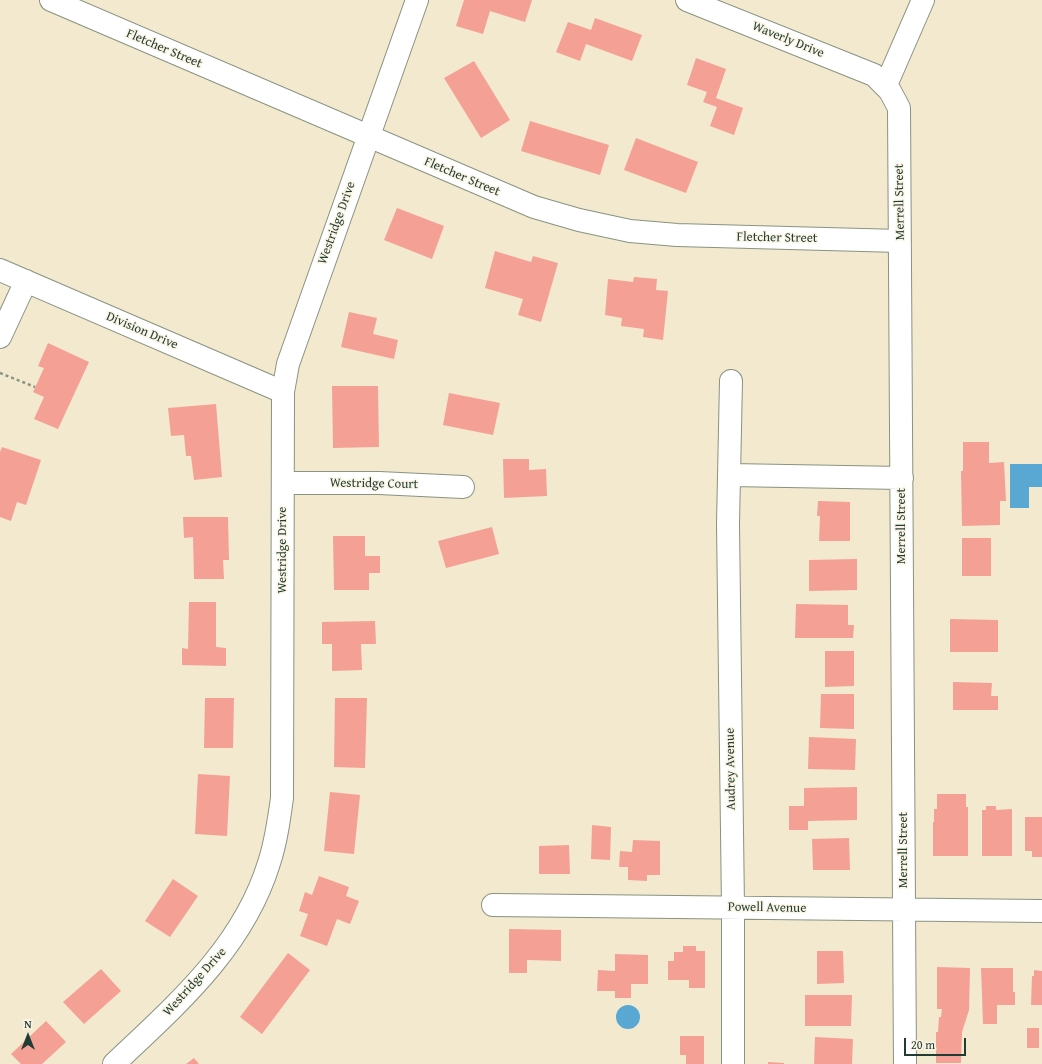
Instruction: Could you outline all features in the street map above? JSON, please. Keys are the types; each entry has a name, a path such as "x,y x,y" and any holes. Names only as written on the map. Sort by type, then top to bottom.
{"street":[{"name":"Fletcher Street","path":"51,0 534,207 579,220 630,231 677,236 900,241"},
{"name":"Westridge Drive","path":"114,1064 182,999 217,962 242,925 256,898 269,864 276,835 282,798 284,483 283,392 293,345 417,0"},
{"name":"Waverly Drive","path":"687,0 874,75 886,85"},
{"path":"886,85 923,0"},
{"name":"Merrell Street","path":"886,85 899,108 905,1064"},
{"name":"Division Drive","path":"0,270 283,392"},
{"path":"0,336 26,282"},
{"name":"Audrey Avenue","path":"731,381 728,524 733,908 733,1064"},
{"path":"730,475 902,478"},
{"name":"Westridge Court","path":"284,483 379,483 463,486"},
{"name":"Powell Avenue","path":"493,905 1042,911"}],"path":[{"path":"0,373 35,387"}],"water":[{"path":"1010,464 1042,464 1042,487 1029,487 1029,508 1010,508"},
{"path":"628,1005 636,1009 640,1017 636,1025 628,1029 620,1025 616,1017 620,1009"}],"building":[{"path":"464,0 532,0 525,22 490,11 483,34 456,26"},
{"path":"595,18 642,35 632,61 586,44 580,61 556,52 568,22 591,30"},
{"path":"696,58 726,69 716,98 743,108 734,135 710,126 717,107 703,102 707,92 687,85"},
{"path":"474,61 510,120 481,138 444,78"},
{"path":"530,121 609,145 600,175 521,151"},
{"path":"636,138 698,162 686,193 624,170"},
{"path":"397,208 444,226 432,259 384,240"},
{"path":"495,251 531,262 533,256 558,263 541,322 518,315 523,299 485,288"},
{"path":"634,277 657,279 656,290 668,291 663,340 643,337 644,329 621,326 622,318 605,315 608,279 633,282"},
{"path":"349,312 377,318 373,334 398,340 394,359 341,347"},
{"path":"48,343 89,362 58,429 34,419 44,397 33,392 44,368 38,366"},
{"path":"332,386 378,386 379,447 333,448"},
{"path":"449,393 500,403 493,435 443,425"},
{"path":"216,404 222,477 194,480 191,456 186,456 184,435 171,436 168,408"},
{"path":"963,442 989,442 989,463 1004,462 1006,501 1000,501 1000,525 962,526 961,471 963,471"},
{"path":"2,447 41,460 26,505 17,502 11,521 0,517 0,452"},
{"path":"503,459 529,459 529,470 546,469 547,496 504,498"},
{"path":"818,501 850,502 850,541 819,541 820,516 817,516"},
{"path":"183,517 228,517 229,560 223,560 224,579 194,579 193,537 184,538"},
{"path":"492,527 499,554 446,568 438,541"},
{"path":"333,536 365,536 365,556 380,556 380,573 369,573 369,590 334,590"},
{"path":"962,538 991,538 991,576 962,576"},
{"path":"857,559 857,590 809,591 809,560"},
{"path":"189,602 216,602 216,647 226,648 226,666 182,665 182,648 188,649"},
{"path":"796,604 848,605 848,625 854,625 853,638 795,638"},
{"path":"950,619 998,620 998,652 950,652"},
{"path":"375,621 376,644 361,644 362,670 332,671 332,644 322,644 322,622"},
{"path":"825,651 854,651 854,686 825,687"},
{"path":"953,682 992,683 991,696 998,696 998,710 953,710"},
{"path":"821,694 854,694 854,729 820,728"},
{"path":"205,698 234,698 233,748 204,748"},
{"path":"335,698 367,698 365,768 334,767"},
{"path":"809,737 856,739 855,770 808,769"},
{"path":"198,774 230,776 227,836 195,834"},
{"path":"857,787 857,820 808,821 808,830 789,830 789,806 804,806 804,788"},
{"path":"330,792 360,795 354,854 324,851"},
{"path":"937,794 966,794 966,807 968,807 968,856 933,856 933,822 934,809 937,809"},
{"path":"986,806 996,806 996,810 1012,809 1012,856 982,856 982,810 986,810"},
{"path":"1025,817 1042,817 1042,857 1032,857 1032,851 1025,851"},
{"path":"592,825 611,827 610,860 591,859"},
{"path":"849,838 850,870 813,870 812,839"},
{"path":"633,840 660,841 660,875 647,875 647,881 628,880 628,867 619,867 620,851 632,852"},
{"path":"569,845 570,874 539,874 539,846"},
{"path":"319,876 349,887 346,896 359,901 350,924 337,919 327,946 300,936 308,914 299,911 305,892 312,895"},
{"path":"173,879 198,896 170,937 145,921"},
{"path":"509,929 561,930 561,961 527,960 527,973 509,973"},
{"path":"683,946 696,946 696,951 705,951 705,988 689,988 689,980 668,980 668,961 674,961 674,952 683,952"},
{"path":"817,951 843,951 844,983 817,984"},
{"path":"288,953 310,970 262,1034 240,1017"},
{"path":"615,954 648,955 648,984 631,984 631,998 615,998 615,991 597,991 598,970 615,971"},
{"path":"937,967 970,968 969,1010 962,1032 961,1063 936,1063 936,1032 938,1032 939,1017 941,1017 942,1009 937,1009"},
{"path":"981,968 1013,968 1013,992 1015,992 1015,1005 997,1005 997,1024 983,1024"},
{"path":"101,969 121,991 84,1024 63,1002"},
{"path":"1034,970 1042,971 1042,1005 1031,1005 1032,976 1034,976"},
{"path":"805,995 852,995 851,1026 805,1026"},
{"path":"46,1021 66,1042 42,1064 21,1064 11,1054"},
{"path":"1027,1028 1039,1028 1039,1048 1027,1048"},
{"path":"680,1036 704,1036 704,1064 686,1064 686,1055 680,1055"},
{"path":"815,1037 853,1039 852,1064 814,1064"},
{"path":"194,1058 199,1064 186,1064"},
{"path":"768,1062 784,1063 784,1064 768,1064"}]}
